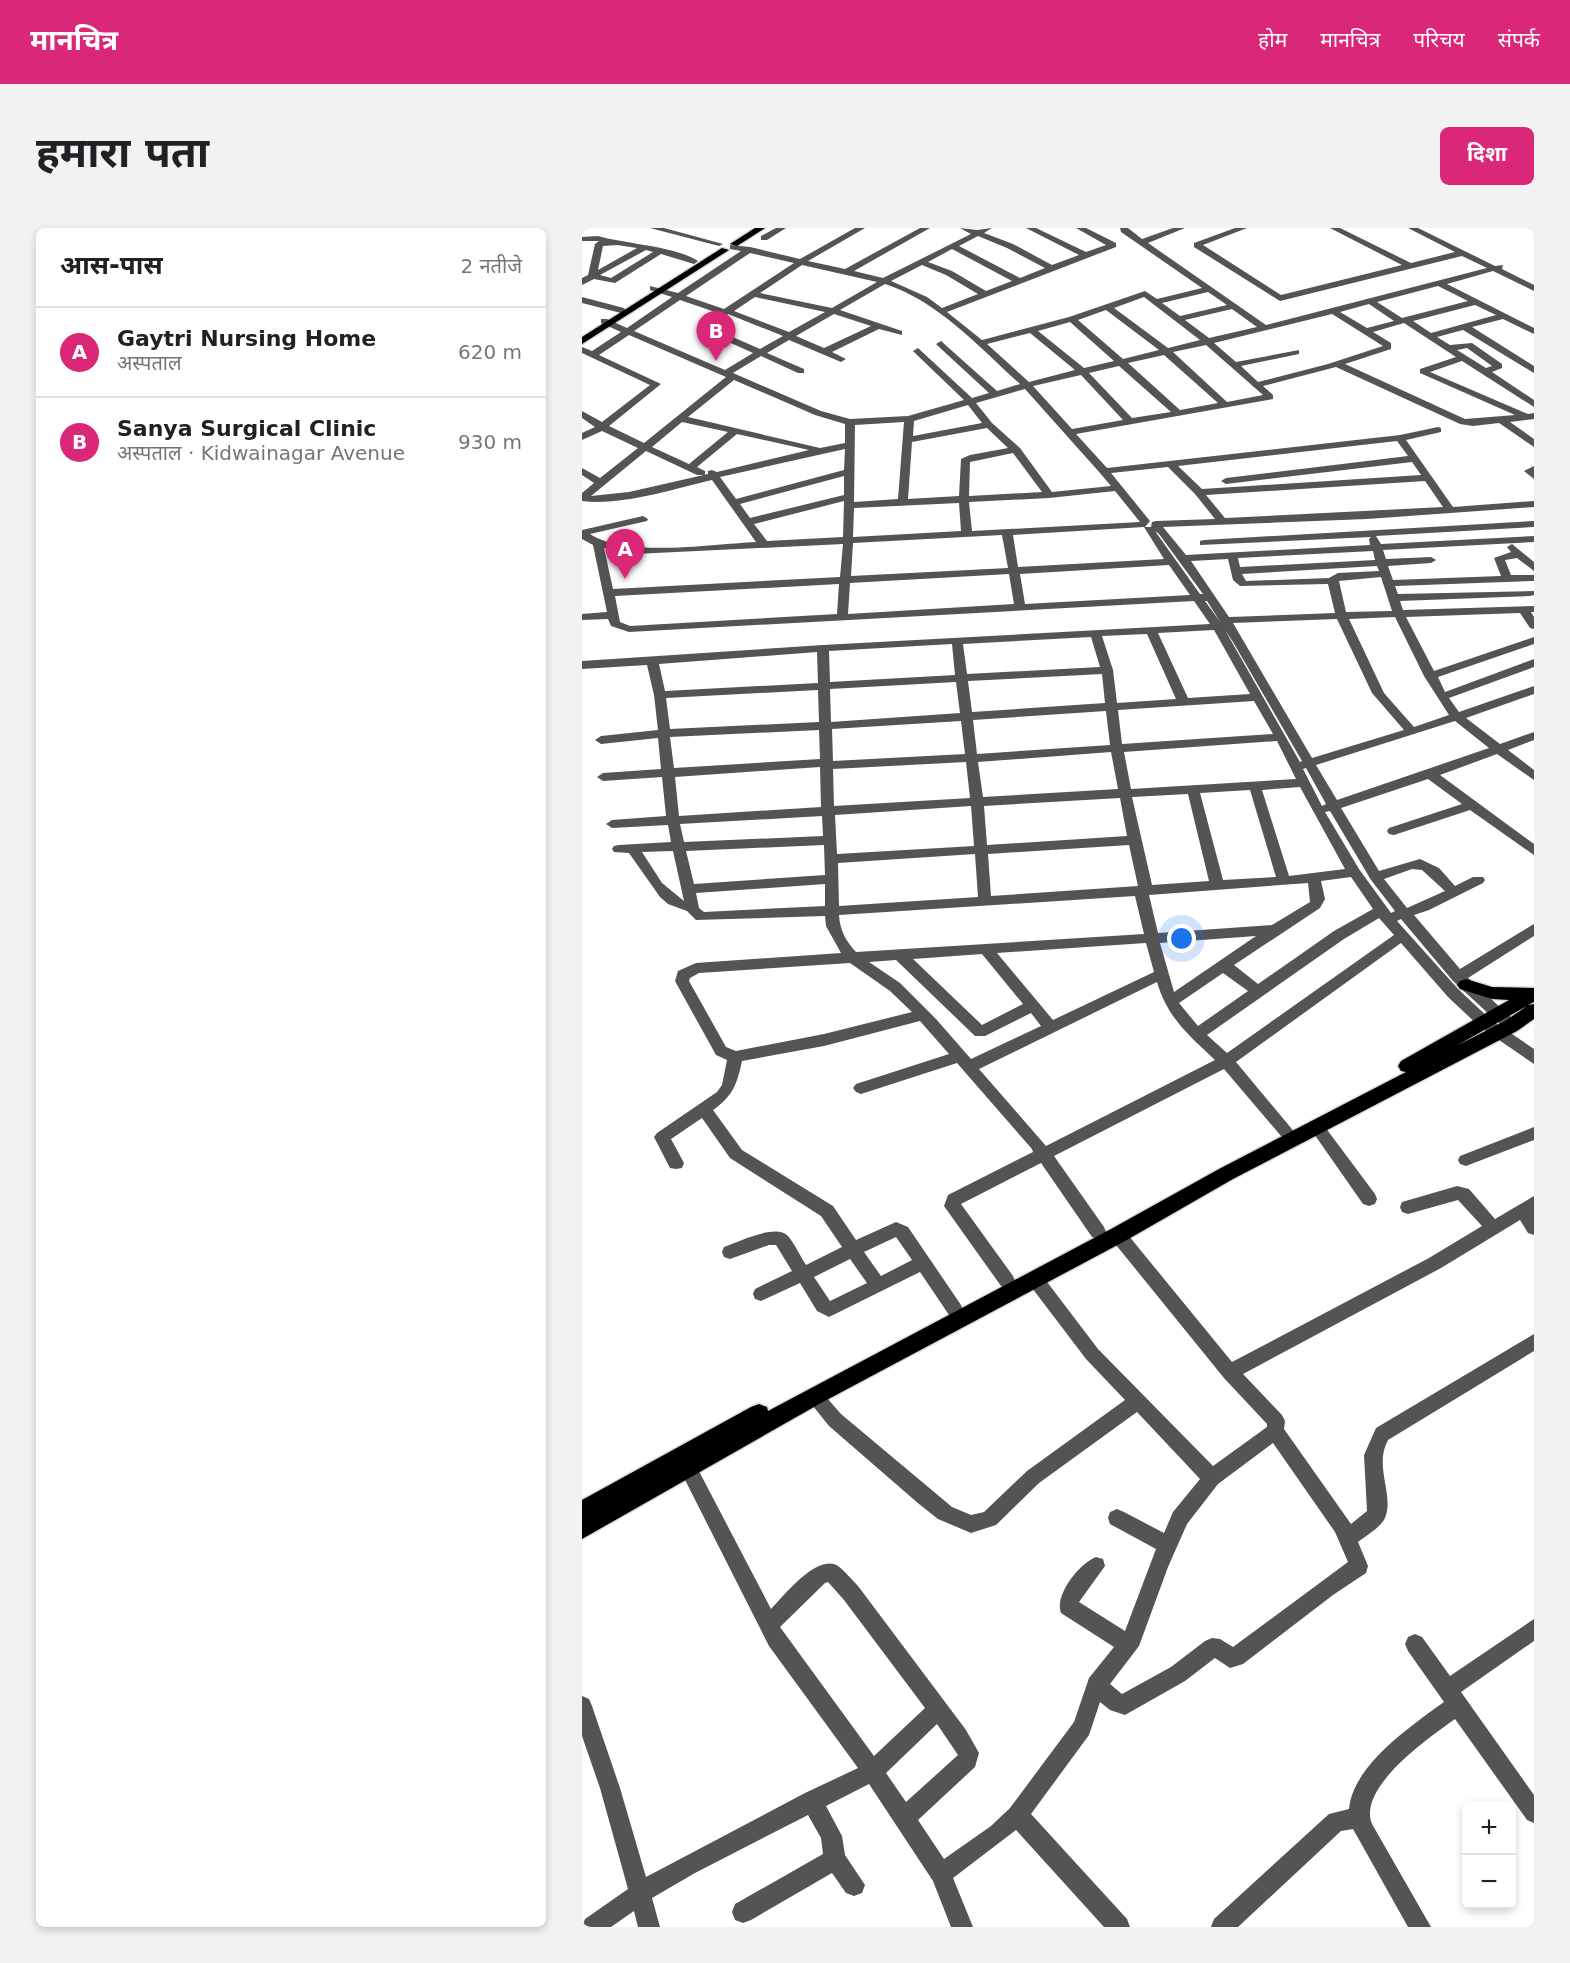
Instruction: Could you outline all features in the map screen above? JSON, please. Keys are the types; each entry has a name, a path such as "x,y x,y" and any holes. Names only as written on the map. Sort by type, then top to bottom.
{"highway":[{"path":"1462,981 1492,993 1534,1000"},
{"path":"582,1528 809,1386 1007,1281 1108,1234 1317,1127 1498,1024 1534,1000"},
{"path":"582,1512 685,1464 1035,1279 1108,1234 1286,1132 1498,1024"}],"main road":[{"path":"582,341 621,310 754,228"},
{"path":"582,335 656,289 694,261 761,228"}],"street":[{"path":"654,228 675,230 726,246 750,249 847,271 908,290 941,311 1027,385 1149,525 1163,532 1178,560 1224,624 1310,763 1376,877 1404,915 1498,1024 1529,1053"},
{"path":"764,238 782,228"},
{"path":"801,371 703,327 802,261 861,228"},
{"path":"847,271 926,228"},
{"path":"964,228 978,232 1051,268"},
{"path":"849,445 603,500 582,498 682,419 728,376 760,353 884,281 988,228"},
{"path":"1030,228 1085,255"},
{"path":"941,311 1113,244 1080,228"},
{"path":"1125,228 1124,230 1265,328"},
{"path":"1142,242 1180,228"},
{"path":"1243,228 1197,244 1280,298 1463,253"},
{"path":"1335,228 1410,266"},
{"path":"1412,228 1534,285"},
{"path":"1420,228 1497,268"},
{"path":"582,239 598,238 694,261"},
{"path":"592,276 599,244 605,241"},
{"path":"951,246 1019,280"},
{"path":"582,282 643,248"},
{"path":"594,354 750,249"},
{"path":"592,276 612,281 659,252"},
{"path":"922,262 949,273 985,294"},
{"path":"606,322 818,413 850,422 909,419 1027,385 1265,328 1497,268"},
{"path":"1361,278 1370,284"},
{"path":"1439,283 1534,331"},
{"path":"656,289 726,311 842,358"},
{"path":"1156,302 1211,289"},
{"path":"1379,290 1387,297"},
{"path":"755,294 835,311 899,333"},
{"path":"980,343 1072,319 1144,294 1208,342 1270,397 1070,432"},
{"path":"582,300 621,310"},
{"path":"1370,301 1430,336 1534,404"},
{"path":"1365,331 1476,302"},
{"path":"1179,319 1234,306"},
{"path":"1107,307 1167,352 1225,405"},
{"path":"1257,385 1337,364 1388,347 1333,311"},
{"path":"1430,336 1504,316"},
{"path":"1072,319 1178,413"},
{"path":"826,351 879,326"},
{"path":"1465,327 1534,370"},
{"path":"1032,330 1083,372 1130,422"},
{"path":"942,344 995,394"},
{"path":"1448,348 1469,345 1499,366 1485,372"},
{"path":"582,350 656,384 602,427 582,437"},
{"path":"918,351 1016,450 1048,495"},
{"path":"1235,365 1296,352"},
{"path":"1463,358 1423,371 1531,417"},
{"path":"1337,364 1462,422 1531,417"},
{"path":"582,414 602,427 710,475 735,502 765,546"},
{"path":"682,419 821,450"},
{"path":"903,502 909,419"},
{"path":"1501,420 1534,444"},
{"path":"842,619 848,542 850,422"},
{"path":"907,440 989,424"},
{"path":"1104,471 1400,438 1438,430"},
{"path":"691,467 735,431"},
{"path":"1400,438 1412,459 1450,510"},
{"path":"966,534 964,463 967,459 1016,450"},
{"path":"1196,488 1412,459"},
{"path":"1171,464 1196,488 1222,521"},
{"path":"1534,469 1529,471 1534,476"},
{"path":"582,471 601,483"},
{"path":"735,502 849,472"},
{"path":"1196,488 1426,478"},
{"path":"749,522 848,501 903,502 1048,495 1118,488"},
{"path":"582,534 598,544 635,551 848,542 1222,521 1367,516 1534,504"},
{"path":"1367,516 1398,613 1442,697 1456,716 1534,776"},
{"path":"582,534 643,519"},
{"path":"1204,543 1534,524"},
{"path":"1007,533 1020,608"},
{"path":"610,593 1015,571 1377,546 1534,539"},
{"path":"1505,540 1534,568"},
{"path":"598,544 615,624 629,629 1205,598"},
{"path":"1508,578 1499,558 1520,554"},
{"path":"1232,555 1238,580 1248,584 1332,581 1338,576 1385,573 1409,561 1431,560"},
{"path":"1409,561 1414,582"},
{"path":"1236,571 1385,573 1414,582 1530,578 1530,609 1534,626"},
{"path":"1455,580 1466,611"},
{"path":"1332,581 1341,615 1383,701 1412,732"},
{"path":"1393,598 1530,593"},
{"path":"582,664 823,648 1151,631 1341,615 1530,609"},
{"path":"582,617 614,615"},
{"path":"1224,624 1258,697 1354,872 1384,914 1453,993 1498,1024"},
{"path":"1151,631 1183,701"},
{"path":"1096,634 1107,670 1117,749 1152,939 1170,1002 1197,1034 1226,1061 1286,1132"},
{"path":"1430,676 1534,640"},
{"path":"957,641 977,802 985,900"},
{"path":"823,648 832,926 841,944 853,958 895,987 927,1019 1108,1234 1276,1421 1275,1431 1348,1538 1359,1566 1326,1588 1236,1657 1230,1658 1220,1649 1212,1648 1178,1674 1125,1705 1120,1705 1096,1685"},
{"path":"652,661 660,695 673,820 692,907 701,917 832,911 1284,881 1354,872"},
{"path":"1442,697 1534,663"},
{"path":"660,695 1107,670"},
{"path":"1295,767 1412,732 1534,690"},
{"path":"601,740 664,733 825,726 1258,697"},
{"path":"1318,810 1430,774 1534,736"},
{"path":"603,777 972,758 1281,737"},
{"path":"1430,774 1534,850"},
{"path":"612,824 1305,783"},
{"path":"1255,786 1284,881"},
{"path":"1193,790 1217,885"},
{"path":"1394,831 1472,805"},
{"path":"692,907 681,907 667,898 626,849 829,840"},
{"path":"831,859 1134,840"},
{"path":"1376,877 1412,864 1425,864 1433,868 1454,893"},
{"path":"1170,1002 1315,905 1318,899 1313,877"},
{"path":"688,889 831,879"},
{"path":"1197,1034 1347,930 1384,914 1404,915 1478,880"},
{"path":"1462,981 1534,929"},
{"path":"956,1010 927,1019 735,1057 719,1048 682,981 687,972 696,968 1275,930"},
{"path":"1007,1281 952,1206 952,1202 1014,1167 1043,1155 1226,1061 1402,936"},
{"path":"986,950 1051,1027"},
{"path":"900,955 980,1032 1033,1005"},
{"path":"1223,965 1258,991"},
{"path":"861,1088 964,1062 1051,1027 1162,974"},
{"path":"676,1163 662,1137 705,1110 726,1092 735,1057"},
{"path":"705,1110 729,1147 745,1161 822,1205 878,1286"},
{"path":"1317,1127 1369,1199"},
{"path":"1466,1160 1534,1133"},
{"path":"1408,1207 1457,1193 1463,1194 1493,1228"},
{"path":"1230,1372 1435,1263 1529,1206 1534,1228"},
{"path":"761,1294 896,1229 902,1232 955,1310"},
{"path":"730,1252 775,1238 781,1239 823,1306 829,1310 923,1263"},
{"path":"1035,1279 1092,1354 1212,1478"},
{"path":"1348,1538 1376,1516 1377,1503 1372,1456 1382,1434 1534,1342"},
{"path":"814,1396 836,1420 926,1498 945,1513 971,1524 989,1519 1033,1478 1138,1401"},
{"path":"941,1874 998,1833 1017,1815 1082,1728 1096,1685 1129,1645 1140,1623 1167,1545 1180,1518 1212,1478 1275,1431"},
{"path":"685,1464 776,1639 873,1771 941,1874 962,1927"},
{"path":"1117,1518 1167,1545"},
{"path":"1096,1566 1070,1596 1067,1603 1072,1609 1129,1645"},
{"path":"768,1625 818,1576 828,1572 832,1573 851,1593 938,1709 969,1753 968,1760 904,1818"},
{"path":"1420,1927 1359,1818 1362,1800 1392,1757 1452,1698 1534,1629"},
{"path":"1415,1644 1534,1813"},
{"path":"582,1706 610,1788 649,1927"},
{"path":"593,1927 640,1893 687,1865 873,1771 938,1709"},
{"path":"812,1800 831,1836 835,1859 854,1885"},
{"path":"1017,1815 1119,1927"},
{"path":"1222,1927 1336,1821 1359,1818"},
{"path":"743,1912 835,1859"}],"place":[{"name":"Sanya Surgical Clinic","path":"716,361"},
{"name":"Gaytri Nursing Home","path":"625,579"}]}
